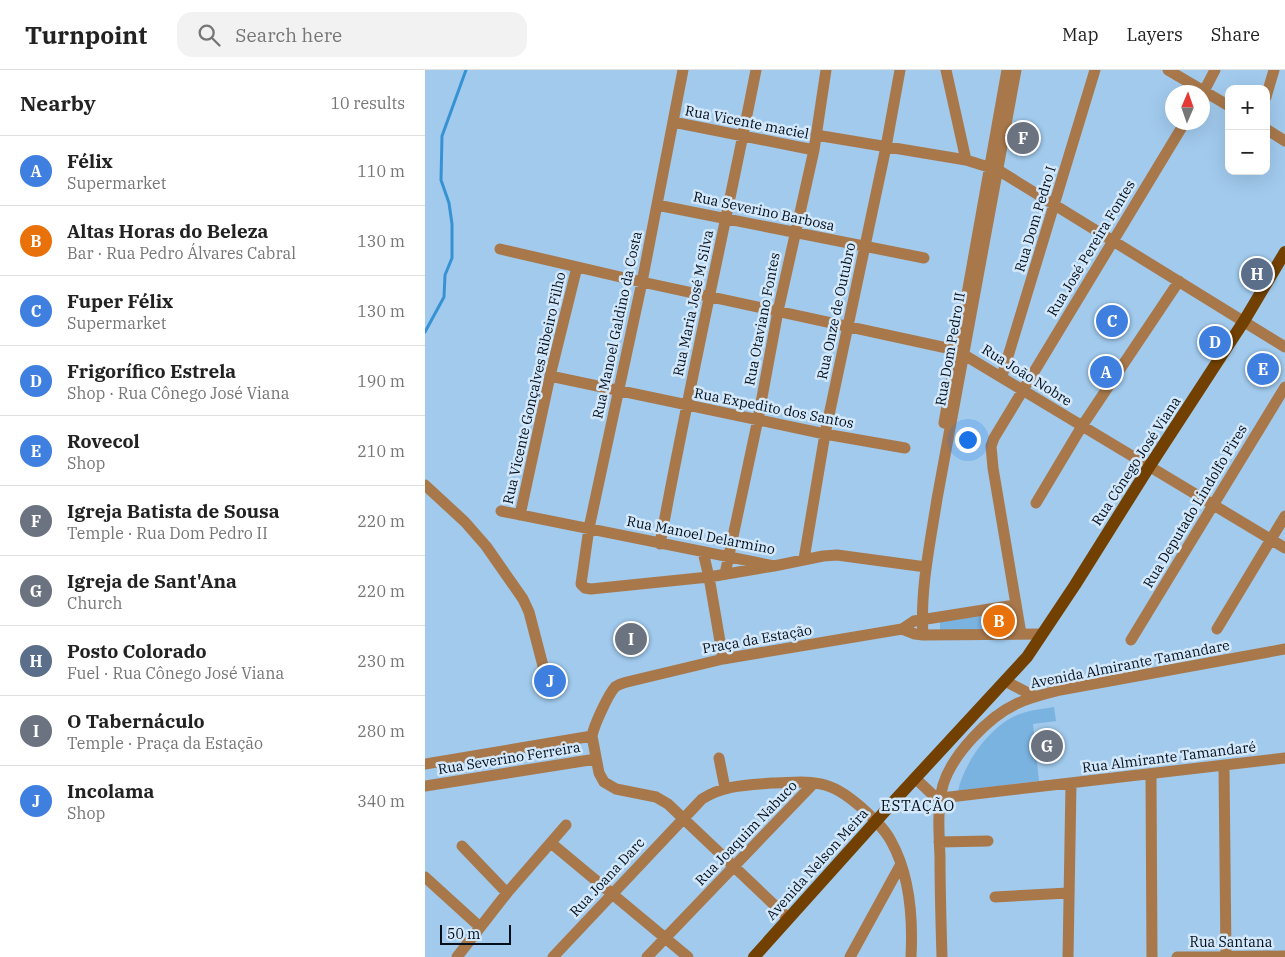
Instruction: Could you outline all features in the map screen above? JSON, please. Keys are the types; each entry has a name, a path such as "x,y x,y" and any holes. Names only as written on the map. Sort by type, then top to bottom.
{"main road":[{"name":"Rua Cônego José Viana","path":"1005,682 1027,657 1075,585 1244,321 1285,252"},
{"name":"Avenida Nelson Meira","path":"754,957 915,778 1005,682"}],"street":[{"name":"Rua Manoel Galdino da Costa","path":"683,70 642,282 589,528 581,579 582,586 591,589 709,577"},
{"name":"Rua Maria José M Silva","path":"660,544 686,406 727,219 756,70"},
{"name":"Rua Otaviano Fontes","path":"725,574 758,419 778,311 817,136 825,70"},
{"name":"Rua Onze de Outubro","path":"804,559 825,434 886,147 900,70"},
{"path":"946,70 966,160"},
{"name":"Rua Dom Pedro II","path":"994,168 1007,70"},
{"name":"Rua Dom Pedro II","path":"919,634 918,620 923,566 994,168 1016,70"},
{"name":"Rua Dom Pedro I","path":"1002,376 1095,70"},
{"path":"1168,70 1192,85"},
{"path":"1207,85 1215,70"},
{"path":"1270,85 1274,70"},
{"path":"1210,96 1225,104"},
{"name":"Rua Vicente maciel","path":"673,122 814,150"},
{"name":"Rua José Pereira Fontes","path":"1021,634 991,446 1022,390 1180,130"},
{"path":"1268,130 1285,141"},
{"path":"817,136 966,160 994,168 1285,347"},
{"name":"Rua Severino Barbosa","path":"657,205 923,258"},
{"name":"Rua João Nobre","path":"500,250 960,352 1285,548"},
{"name":"Rua Vicente Gonçalves Ribeiro Filho","path":"520,515 550,376 577,267"},
{"path":"1036,503 1082,426 1179,281"},
{"name":"Rua Expedito dos Santos","path":"550,376 686,406 905,448"},
{"name":"Rua Deputado Lindolfo Pires","path":"1131,640 1285,387"},
{"path":"425,485 465,522 486,546 523,599 529,612 549,689"},
{"name":"Rua Manoel Delarmino","path":"501,512 774,566 804,559 837,555 923,566"},
{"path":"1217,629 1285,516"},
{"path":"703,552 723,659"},
{"path":"709,577 774,566"},
{"path":"918,620 1015,605"},
{"name":"Praça da Estação","path":"592,736 598,719 613,690 618,685 723,659 902,629 918,620"},
{"path":"902,629 919,634 1042,634"},
{"name":"Avenida Almirante Tamandare","path":"942,957 939,842 943,784 965,749 997,715 1014,704 1034,696 1060,690 1285,650"},
{"path":"1005,682 1034,696"},
{"path":"425,764 592,736 596,759"},
{"path":"719,758 725,788"},
{"name":"Rua Almirante Tamandaré","path":"941,798 1285,758"},
{"name":"Rua Severino Ferreira","path":"425,786 596,759 601,777 609,786 624,791 649,795 668,804 683,818"},
{"path":"1223,766 1227,956"},
{"path":"1151,774 1152,957"},
{"path":"915,778 933,795 941,798"},
{"name":"Rua Joana Darc","path":"553,957 702,799 725,788 756,784 814,783"},
{"name":"Rua Joaquim Nabuco","path":"647,957 814,783 833,788 844,794 876,821 891,841 901,864 906,883 911,924 911,957"},
{"path":"1068,957 1071,784"},
{"path":"683,818 788,918"},
{"path":"457,957 507,893 566,825"},
{"path":"939,842 987,841"},
{"path":"551,842 688,957"},
{"path":"462,846 507,893"},
{"path":"850,957 901,864"},
{"path":"425,877 480,927"},
{"path":"995,897 1068,893"},
{"name":"Rua Santana","path":"1177,957 1285,956"}],"shaded area":[{"path":"1012,610 1017,625 1011,629 940,631 940,622"},
{"path":"1054,707 1056,721 1033,724 1039,781 958,791 961,780 973,757 989,735 999,726 1009,719 1024,713"}],"waterway":[{"path":"425,332 444,297 445,275 452,258 452,224 449,203 441,180 442,136 466,70"}],"place":[{"name":"Igreja Batista de Sousa","path":"1023,138"},
{"name":"Posto Colorado","path":"1257,274"},
{"name":"Fuper Félix","path":"1112,321"},
{"name":"Frigorífico Estrela","path":"1215,342"},
{"name":"Rovecol","path":"1263,369"},
{"name":"Félix","path":"1106,372"},
{"name":"Altas Horas do Beleza","path":"999,621"},
{"name":"O Tabernáculo","path":"631,639"},
{"name":"Incolama","path":"550,681"},
{"name":"Igreja de Sant'Ana","path":"1047,746"}],"district":[{"name":"ESTAÇÃO","path":"918,805"}]}
